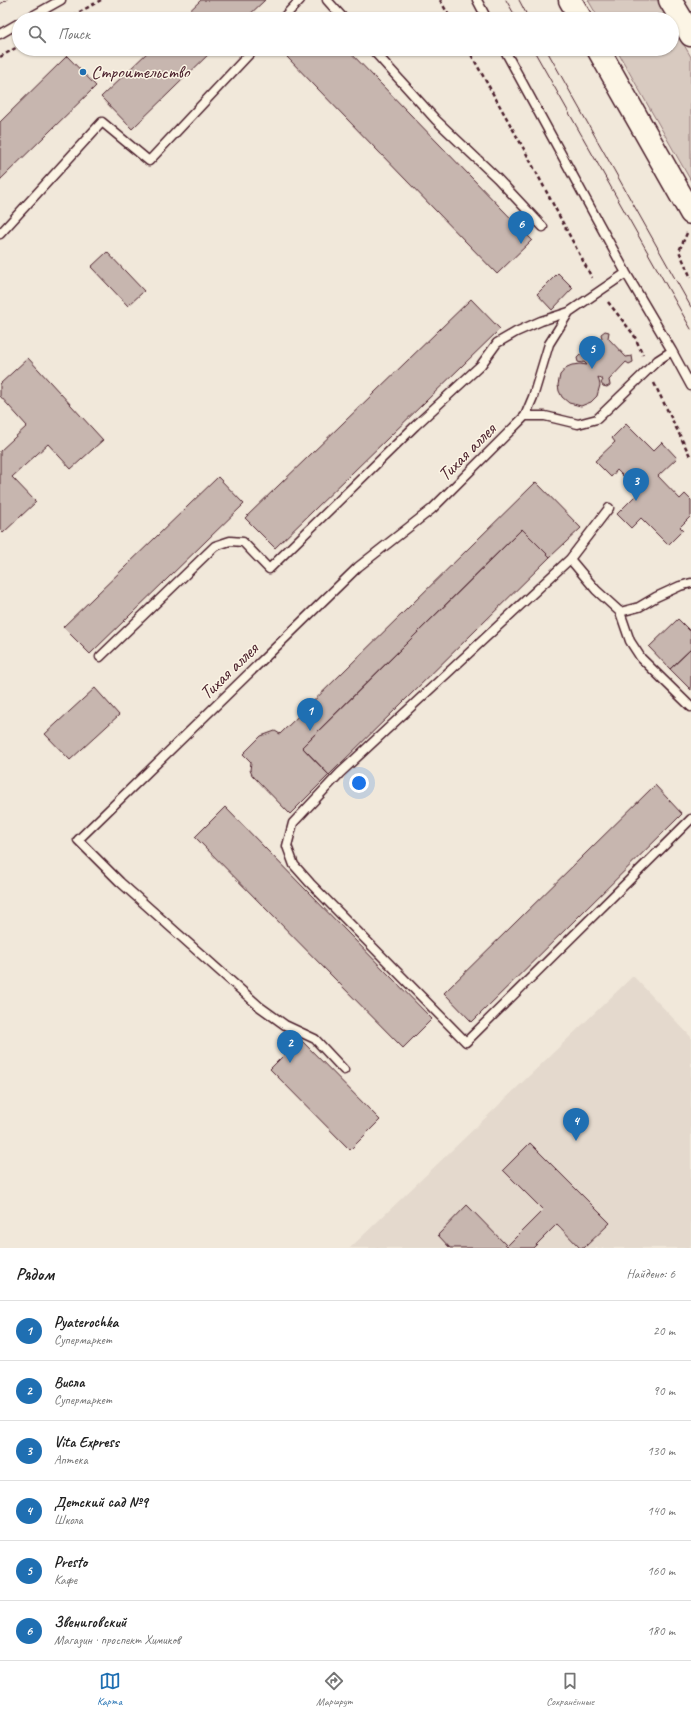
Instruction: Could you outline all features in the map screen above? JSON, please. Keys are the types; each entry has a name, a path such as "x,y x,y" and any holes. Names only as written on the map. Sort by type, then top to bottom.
{"main road":[{"path":"570,0 577,12"},
{"path":"670,0 677,12"},
{"path":"679,15 691,35"},
{"path":"602,56 690,222"}],"lane":[{"path":"40,12 61,0"},
{"path":"289,12 300,0"},
{"path":"327,0 338,12"},
{"path":"477,0 483,12"},
{"path":"0,34 12,27"},
{"path":"0,234 102,122 149,161 247,56"},
{"path":"378,56 436,120 497,178 544,227"},
{"path":"508,56 626,272 672,350 691,386"},
{"path":"100,657 215,546 230,541 243,542 269,568 414,426 481,365 497,343 540,321 570,312 626,272"},
{"name":"Тихая аллея","path":"344,1070 315,1040 285,1025 260,1007 125,887 78,840 358,567 432,509 525,416 533,397 549,344 570,312"},
{"path":"525,416 546,416 578,424 597,419 658,360 672,350"},
{"path":"609,508 570,559 340,773 293,823 287,846 294,865 310,883 466,1042 691,819"},
{"path":"570,559 596,590 620,612 630,641 638,654 691,707"},
{"path":"620,612 639,607 656,597 680,586 691,583"}],"path":[{"path":"80,12 101,0"},
{"path":"440,0 447,12"},
{"path":"0,57 12,50"},
{"path":"472,56 525,151 599,291"},
{"path":"690,222 679,251 691,278"}],"shaded area":[{"path":"588,0 658,0 665,12 595,12"},
{"path":"679,36 691,57 691,181 620,56 679,56"},
{"path":"633,976 691,1037 691,1245 688,1248 350,1248"}],"building":[{"path":"201,0 265,0 252,12 188,12"},
{"path":"67,56 96,86 0,180 0,122"},
{"path":"144,56 207,56 132,129 101,97"},
{"path":"354,56 532,240 497,274 287,57"},
{"path":"107,252 144,291 128,306 91,267"},
{"path":"558,273 573,288 552,310 537,294"},
{"path":"471,299 500,329 275,548 245,518"},
{"path":"605,331 609,332 608,338 626,357 632,356 633,362 629,364 626,362 609,380 610,385 607,387 603,386 601,383 603,380 598,377 600,385 597,396 591,402 581,406 569,403 562,397 559,391 558,385 560,375 567,367 572,365 587,365 584,362 578,362 577,358 580,355 584,356 602,338 601,334"},
{"path":"28,358 103,440 71,469 48,444 12,477 36,502 3,533 0,530 0,451 27,426 0,396 0,384"},
{"path":"626,424 653,451 662,442 677,458 658,476 680,499 685,494 691,500 691,516 680,527 683,530 668,545 641,518 631,528 617,514 639,492 617,470 611,477 595,461 615,442 612,438"},
{"path":"218,477 244,504 90,654 63,627"},
{"path":"536,482 581,528 550,557 522,529 302,747 329,775 290,814 252,775 250,770 251,762 243,754 261,736 275,731 280,734"},
{"path":"522,529 550,557 329,775 302,747"},
{"path":"678,619 691,632 691,649 670,669 649,647"},
{"path":"691,649 691,690 670,669"},
{"path":"95,688 119,715 70,760 45,734"},
{"path":"655,785 682,814 472,1022 444,993"},
{"path":"225,807 432,1019 403,1048 195,837"},
{"path":"300,1039 380,1120 350,1150 270,1069"},
{"path":"530,1143 610,1223 584,1248 580,1248 557,1224 533,1248 450,1248 438,1235 467,1205 507,1246 543,1210 503,1170"}],"tram line":[{"path":"0,4 7,0"},
{"path":"506,0 513,12"},
{"path":"519,0 525,12"},
{"path":"537,56 691,329"},
{"path":"550,56 691,307"}],"place":[{"name":"Строительство","path":"83,72"},
{"name":"Звениговский","path":"521,244"},
{"name":"Presto","path":"592,369"},
{"name":"Vita Express","path":"636,501"},
{"name":"Pyaterochka","path":"310,731"},
{"name":"Висла","path":"290,1063"},
{"name":"Детский сад №9","path":"576,1141"}]}
